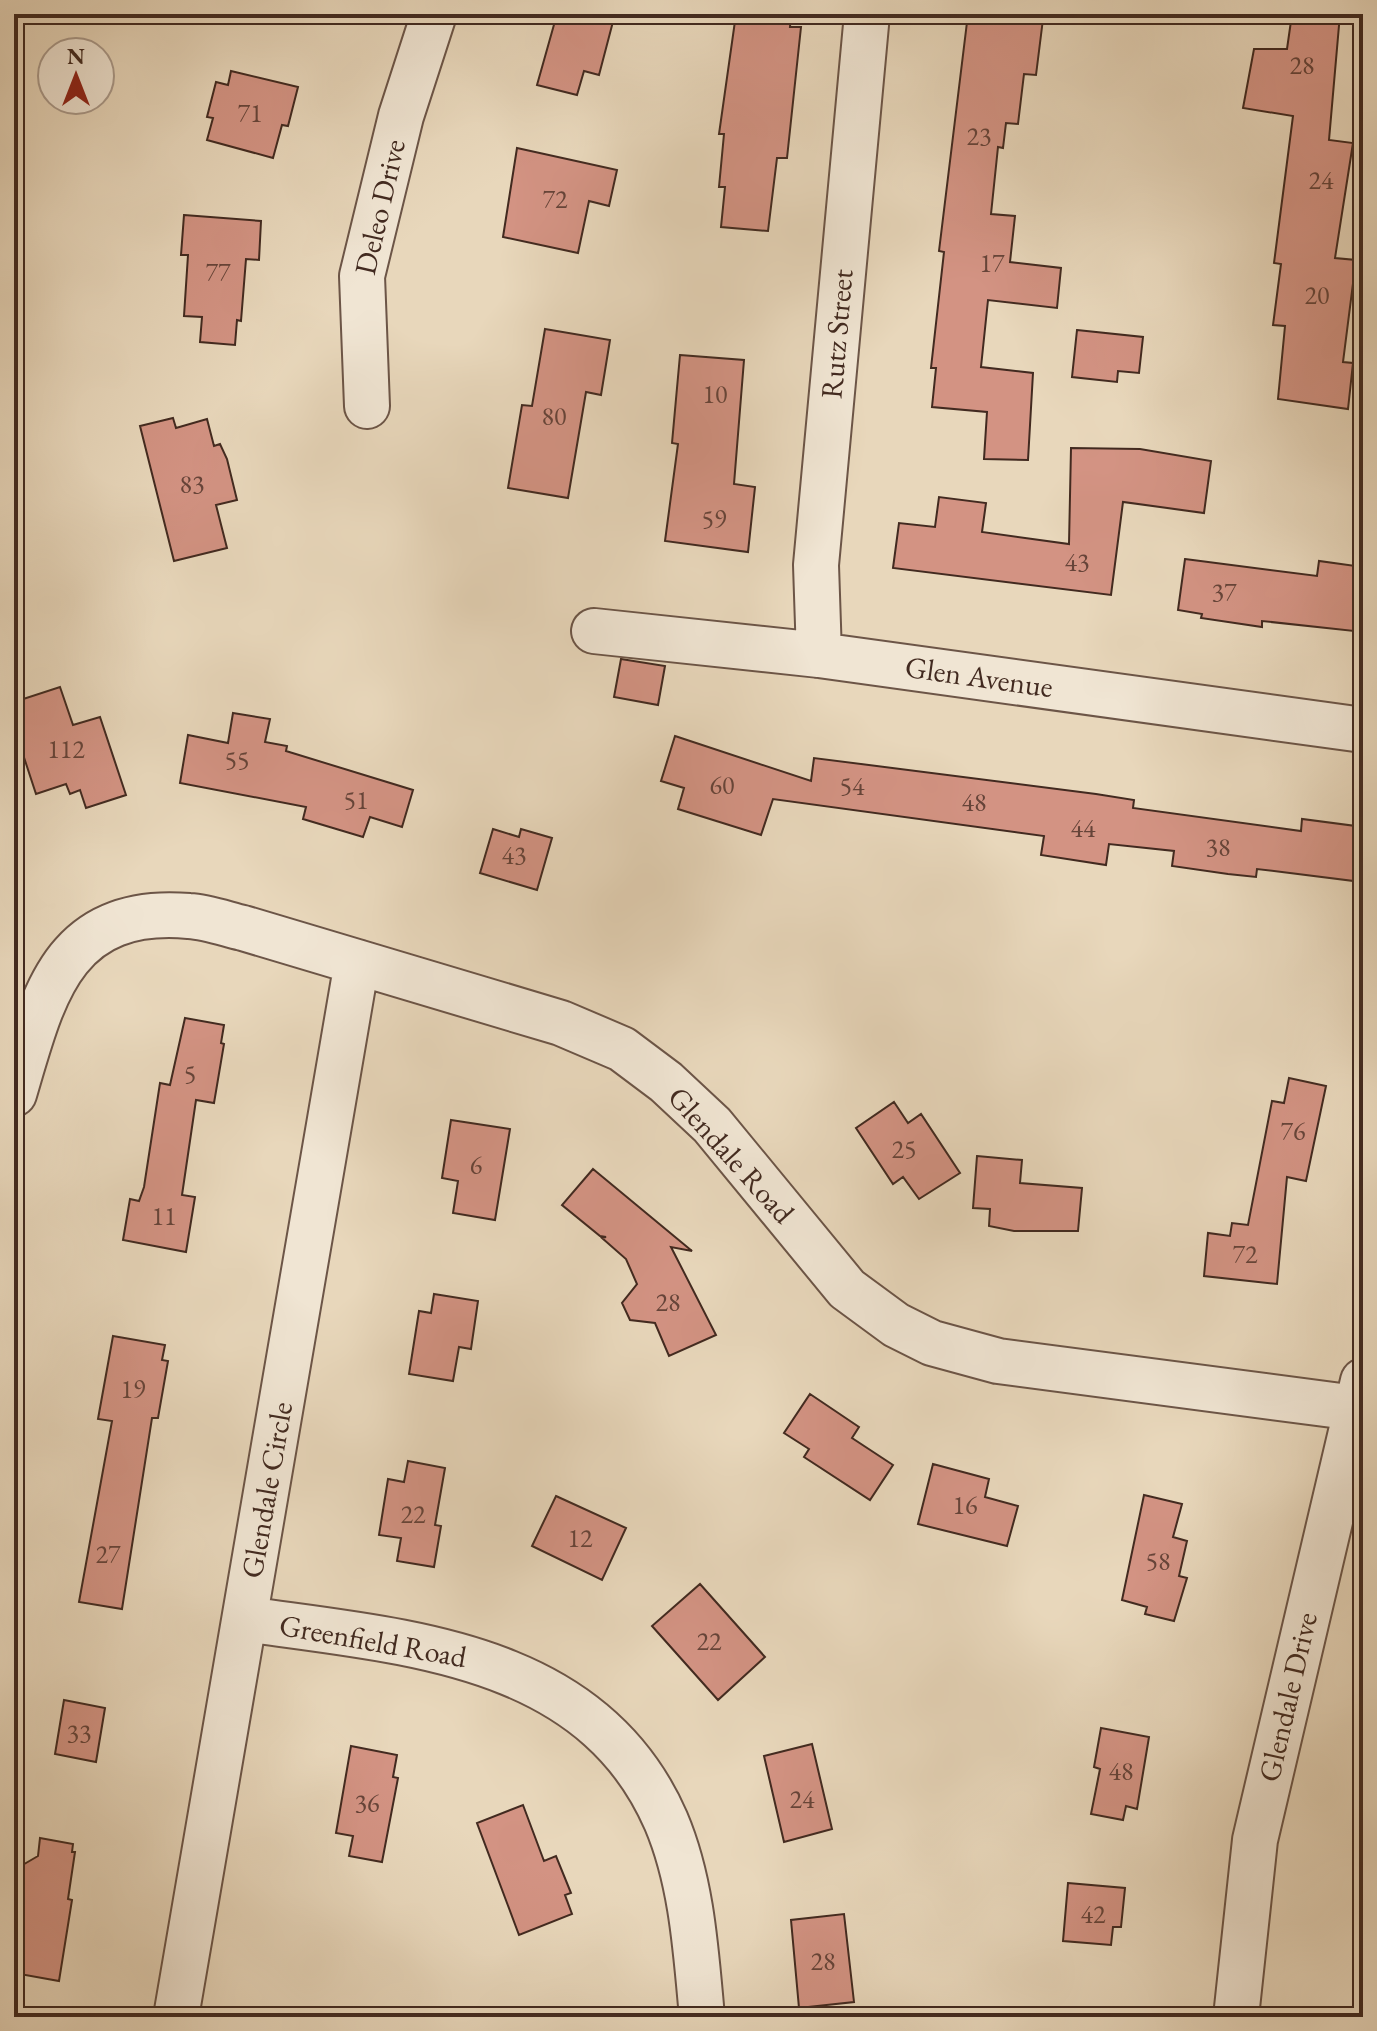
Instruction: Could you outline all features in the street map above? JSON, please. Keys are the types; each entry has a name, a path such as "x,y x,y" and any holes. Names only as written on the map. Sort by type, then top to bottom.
{"street":[{"name":"Deleo Drive","path":"367,406 362,276 401,116 434,14"},
{"name":"Rutz Street","path":"819,655 816,565 867,14"},
{"name":"Glen Avenue","path":"594,631 819,655 1363,730"},
{"name":"Glendale Road","path":"14,1094 37,1015 56,974 73,950 91,936 115,926 152,916 190,916 561,1023 622,1049 666,1082 712,1125 847,1289 896,1325 932,1343 998,1361 1360,1394"},
{"name":"Glendale Circle","path":"176,2017 357,962"},
{"name":"Glendale Drive","path":"1236,2017 1255,1840 1360,1394"},
{"name":"Greenfield Road","path":"245,1619 463,1654 511,1672 559,1699 611,1737 646,1782 666,1823 693,1922 702,2017"}],"building":[{"path":"557,14 615,14 599,75 584,71 577,95 537,85"},
{"path":"736,14 791,14 790,27 801,27 787,158 777,158 768,231 721,227 725,187 719,187 724,134 719,134"},
{"path":"968,14 1031,14 1043,19 1036,75 1024,74 1018,124 1006,123 1003,148 998,147 991,214 1015,216 1010,262 1061,268 1057,308 988,300 981,367 1033,373 1028,460 984,459 987,412 932,407 936,368 931,368 944,252 939,251"},
{"path":"1292,14 1340,14 1329,140 1353,143 1335,258 1356,260 1343,362 1353,363 1348,409 1278,399 1285,326 1273,325 1281,264 1274,263 1293,116 1243,108 1254,49 1287,49"},
{"path":"231,71 298,87 288,126 282,125 273,158 207,140 213,118 207,117 216,82 228,85"},
{"path":"517,148 617,170 609,206 589,201 578,253 503,237"},
{"path":"184,215 261,221 259,260 246,259 241,321 237,320 235,345 200,342 202,317 184,316 188,255 181,255"},
{"path":"545,329 610,340 601,395 586,392 568,498 508,488 522,405 532,406"},
{"path":"1077,330 1143,337 1139,373 1118,371 1117,382 1072,377"},
{"path":"680,355 744,360 734,484 755,487 748,552 665,541 678,444 672,443"},
{"path":"173,418 176,428 207,419 214,446 220,444 227,459 237,500 216,505 227,548 174,561 140,426"},
{"path":"1071,448 1140,449 1211,461 1204,513 1123,502 1111,595 893,568 899,523 935,527 939,497 986,503 982,532 1069,544"},
{"path":"1185,559 1317,576 1319,561 1363,567 1363,632 1262,621 1262,627 1201,618 1202,614 1178,610"},
{"path":"621,659 665,666 658,705 614,697"},
{"path":"60,687 73,725 100,717 126,795 86,808 80,790 70,794 66,784 36,794 14,727 14,702"},
{"path":"233,713 270,719 265,742 287,746 286,751 413,790 402,827 370,817 363,837 303,819 306,807 180,783 188,735 228,743"},
{"path":"675,736 811,781 814,758 1096,794 1134,800 1133,808 1301,831 1302,819 1363,827 1363,879 1354,878 1354,881 1257,869 1256,877 1228,874 1172,866 1174,851 1109,844 1106,865 1041,855 1044,836 773,799 761,835 678,809 684,788 661,781"},
{"path":"493,829 519,837 521,829 552,838 537,890 480,873"},
{"path":"185,1018 224,1025 221,1043 224,1044 214,1103 196,1100 182,1195 195,1197 186,1252 123,1240 130,1199 139,1201 144,1187 160,1083 170,1085"},
{"path":"1289,1078 1326,1086 1306,1181 1287,1177 1277,1284 1204,1276 1208,1233 1230,1236 1232,1223 1248,1225 1272,1101 1284,1103"},
{"path":"894,1102 908,1123 921,1114 960,1173 919,1199 903,1177 893,1184 856,1128"},
{"path":"451,1120 510,1129 495,1220 453,1213 458,1181 442,1178"},
{"path":"977,1156 1022,1160 1020,1183 1082,1188 1078,1231 1014,1231 989,1226 990,1209 973,1208"},
{"path":"593,1169 692,1251 671,1247 716,1335 669,1356 655,1323 630,1320 622,1303 637,1284 626,1259 602,1238 606,1237 600,1236 562,1205"},
{"path":"434,1294 478,1301 471,1349 459,1347 453,1381 409,1374 419,1311 431,1313"},
{"path":"113,1336 165,1345 162,1360 168,1361 158,1418 152,1418 122,1609 79,1602 112,1421 98,1419"},
{"path":"810,1394 859,1427 852,1438 893,1465 870,1500 804,1457 809,1449 784,1433"},
{"path":"408,1461 445,1468 435,1525 441,1526 434,1567 397,1561 401,1538 379,1535 388,1479 404,1482"},
{"path":"933,1464 989,1479 985,1497 1018,1506 1007,1546 918,1524"},
{"path":"1144,1495 1182,1504 1173,1537 1187,1541 1179,1576 1187,1578 1174,1621 1145,1614 1147,1607 1122,1600"},
{"path":"556,1496 626,1528 602,1580 532,1546"},
{"path":"700,1584 765,1657 718,1700 652,1626"},
{"path":"64,1700 105,1708 96,1762 55,1754"},
{"path":"1101,1728 1149,1737 1137,1809 1126,1806 1123,1820 1091,1814 1100,1769 1094,1767"},
{"path":"812,1744 832,1829 784,1842 764,1756"},
{"path":"351,1746 397,1755 393,1777 398,1778 382,1862 349,1856 353,1836 336,1833"},
{"path":"523,1805 544,1861 556,1856 571,1893 565,1895 572,1914 519,1935 477,1823"},
{"path":"40,1838 73,1844 72,1852 75,1852 68,1899 72,1900 59,1981 14,1973 14,1870 38,1856"},
{"path":"1068,1883 1125,1888 1121,1927 1113,1927 1111,1945 1063,1941"},
{"path":"844,1914 854,2002 799,2008 791,1920"}]}
